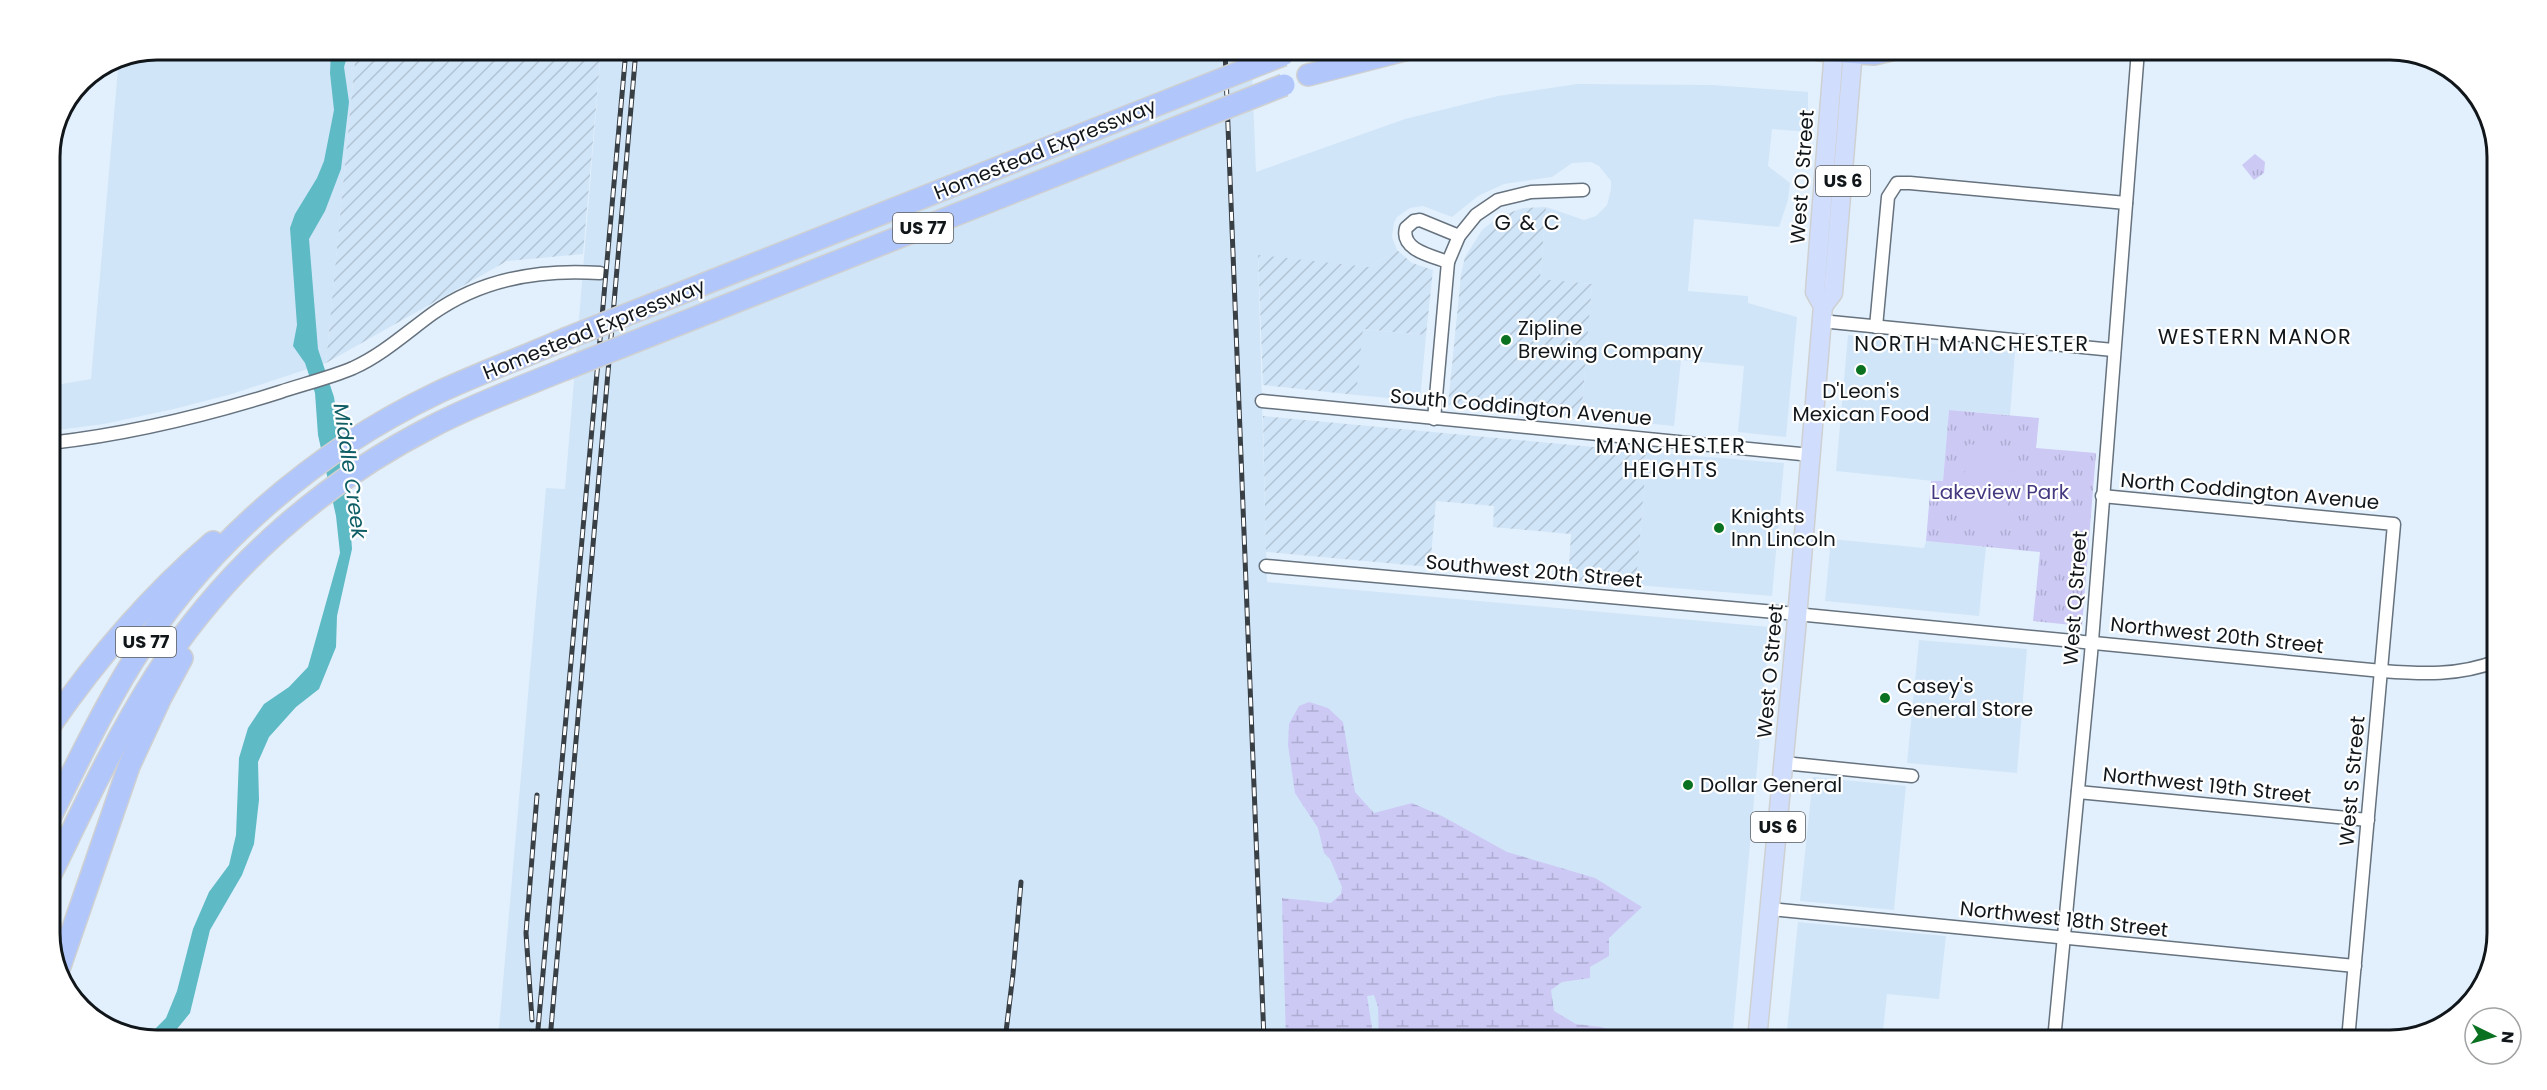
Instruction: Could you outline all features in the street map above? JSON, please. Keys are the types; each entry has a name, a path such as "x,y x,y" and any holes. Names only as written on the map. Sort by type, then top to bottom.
{"highway":[{"name":"Homestead Expressway","path":"60,798 110,700 154,630 204,568 281,494 358,437 436,394 565,339 1270,60"},
{"name":"Homestead Expressway","path":"246,562 342,480 394,447 466,410 1346,60"},
{"path":"1308,75 1366,60"},
{"path":"60,712 136,616 173,576 246,513 281,494"},
{"path":"63,957 129,766 153,713 179,663 233,588 246,562"},
{"name":"US 77","path":"60,856 147,689 196,619 246,562"}],"main road":[{"name":"West O Street","path":"1758,1030 1798,614 1822,313 1833,293 1839,60"}],"street":[{"name":"West Q Street","path":"2055,1030 2092,643 2137,60"},
{"path":"1876,327 1888,197 1892,187 1899,183 2126,203"},
{"path":"1434,419 1448,262 1459,236 1476,215 1498,200 1522,194 1583,190"},
{"path":"1448,262 1413,248 1406,240 1406,228 1414,221 1420,220 1459,236"},
{"path":"60,441 167,425 211,414 340,373 374,357 434,313 478,289 527,274 574,271 600,273"},
{"path":"1822,313 1876,327 2113,350"},
{"name":"South Coddington Avenue","path":"1262,401 1811,455"},
{"name":"North Coddington Avenue","path":"2102,496 2394,524"},
{"name":"West S Street","path":"2349,1030 2394,524"},
{"name":"Southwest 20th Street","path":"1266,566 1798,614"},
{"name":"Northwest 20th Street","path":"1798,614 2382,671 2444,674 2487,664"},
{"path":"1784,763 1912,776"},
{"name":"Northwest 19th Street","path":"2078,792 2368,820"},
{"name":"Northwest 18th Street","path":"1770,909 2355,966"}],"shaded area":[{"path":"157,60 355,60 326,363 232,394 174,409 104,424 60,430 60,384 91,379 118,69 144,61"},
{"path":"331,60 346,60 344,67 349,102 341,169 325,211 309,239 318,349 334,397 349,505 352,549 337,616 336,647 319,689 296,707 269,737 258,762 259,800 254,844 242,875 210,930 190,1013 176,1030 154,1030 166,1018 177,991 193,929 209,892 229,865 236,835 239,758 248,728 264,704 289,687 308,667 340,553 336,516 318,435 315,393 305,363 293,346 297,325 290,228 295,214 317,178 324,161 334,110"},
{"path":"355,60 600,60 583,254 507,261 326,363"},
{"path":"600,60 1251,60 1256,172 1405,119 1498,96 1577,84 1713,85 1808,92 1808,132 1772,129 1768,166 1790,183 1788,200 1779,227 1694,219 1688,291 1748,296 1748,303 1797,317 1786,437 1738,432 1744,366 1681,360 1674,426 1581,417 1592,284 1540,280 1546,207 1584,220 1596,216 1607,205 1611,181 1599,166 1591,162 1572,163 1552,177 1504,184 1478,196 1452,217 1423,206 1410,208 1397,217 1394,223 1392,237 1397,250 1369,267 1258,256 1267,582 1770,627 1733,1030 499,1030 546,488 565,489"},
{"path":"1546,207 1540,279 1592,284 1581,417 1448,405 1461,275 1465,257 1482,230 1500,216 1523,208"},
{"path":"1397,250 1412,263 1433,270 1426,335 1363,329 1356,395 1263,385 1258,255 1369,267"},
{"path":"1362,329 1426,335 1420,401 1356,395"},
{"name":"NORTH MANCHESTER","path":"1848,335 2015,352 2010,415 1949,410 1943,482 1836,471"},
{"path":"1263,416 1647,452 1636,585 1568,580 1571,534 1493,527 1494,506 1436,501 1430,567 1266,552"},
{"name":"MANCHESTER HEIGHTS","path":"1647,452 1784,463 1772,596 1636,585"},
{"path":"1831,539 1924,548 1926,541 1986,547 1979,616 1825,601"},
{"path":"1919,640 2027,649 2017,773 1907,763"},
{"path":"1813,777 1906,786 1894,910 1800,901"},
{"path":"1798,922 1946,936 1939,999 1887,994 1883,1030 1787,1030"}],"green space":[{"path":"2255,154 2265,162 2264,173 2254,180 2242,165"},
{"name":"Lakeview Park","path":"1949,410 2039,418 2036,448 2096,453 2082,626 2033,621 2040,552 1926,541 1931,481 1943,481"},
{"path":"1968,444 2013,448 2005,530 1959,526"},
{"path":"1309,702 1328,708 1343,722 1355,792 1374,813 1412,803 1442,816 1507,852 1595,878 1642,907 1609,938 1609,956 1590,967 1590,978 1562,982 1551,990 1554,1011 1576,1024 1612,1030 1379,1030 1378,1007 1374,995 1367,996 1372,1030 1286,1030 1282,898 1331,903 1341,894 1342,887 1330,859 1324,853 1318,828 1295,793 1288,745 1289,724 1299,706"}],"railway":[{"path":"538,1030 625,60"},
{"path":"551,1030 635,60"},
{"path":"1225,60 1264,1030"},
{"path":"532,1020 526,933 537,795"},
{"path":"1006,1030 1021,882"}],"place":[{"name":"Zipline Brewing Company","path":"1506,340"},
{"name":"D'Leon's Mexican Food","path":"1861,370"},
{"name":"Knights Inn Lincoln","path":"1719,528"},
{"name":"Casey's General Store","path":"1885,698"},
{"name":"Dollar General","path":"1688,785"}],"district":[{"name":"G & C","path":"1528,223"},
{"name":"WESTERN MANOR","path":"2255,337"},
{"name":"NORTH MANCHESTER","path":"1972,344"},
{"name":"MANCHESTER HEIGHTS","path":"1671,458"}],"water label":[{"name":"Middle Creek","path":"350,471"}]}
